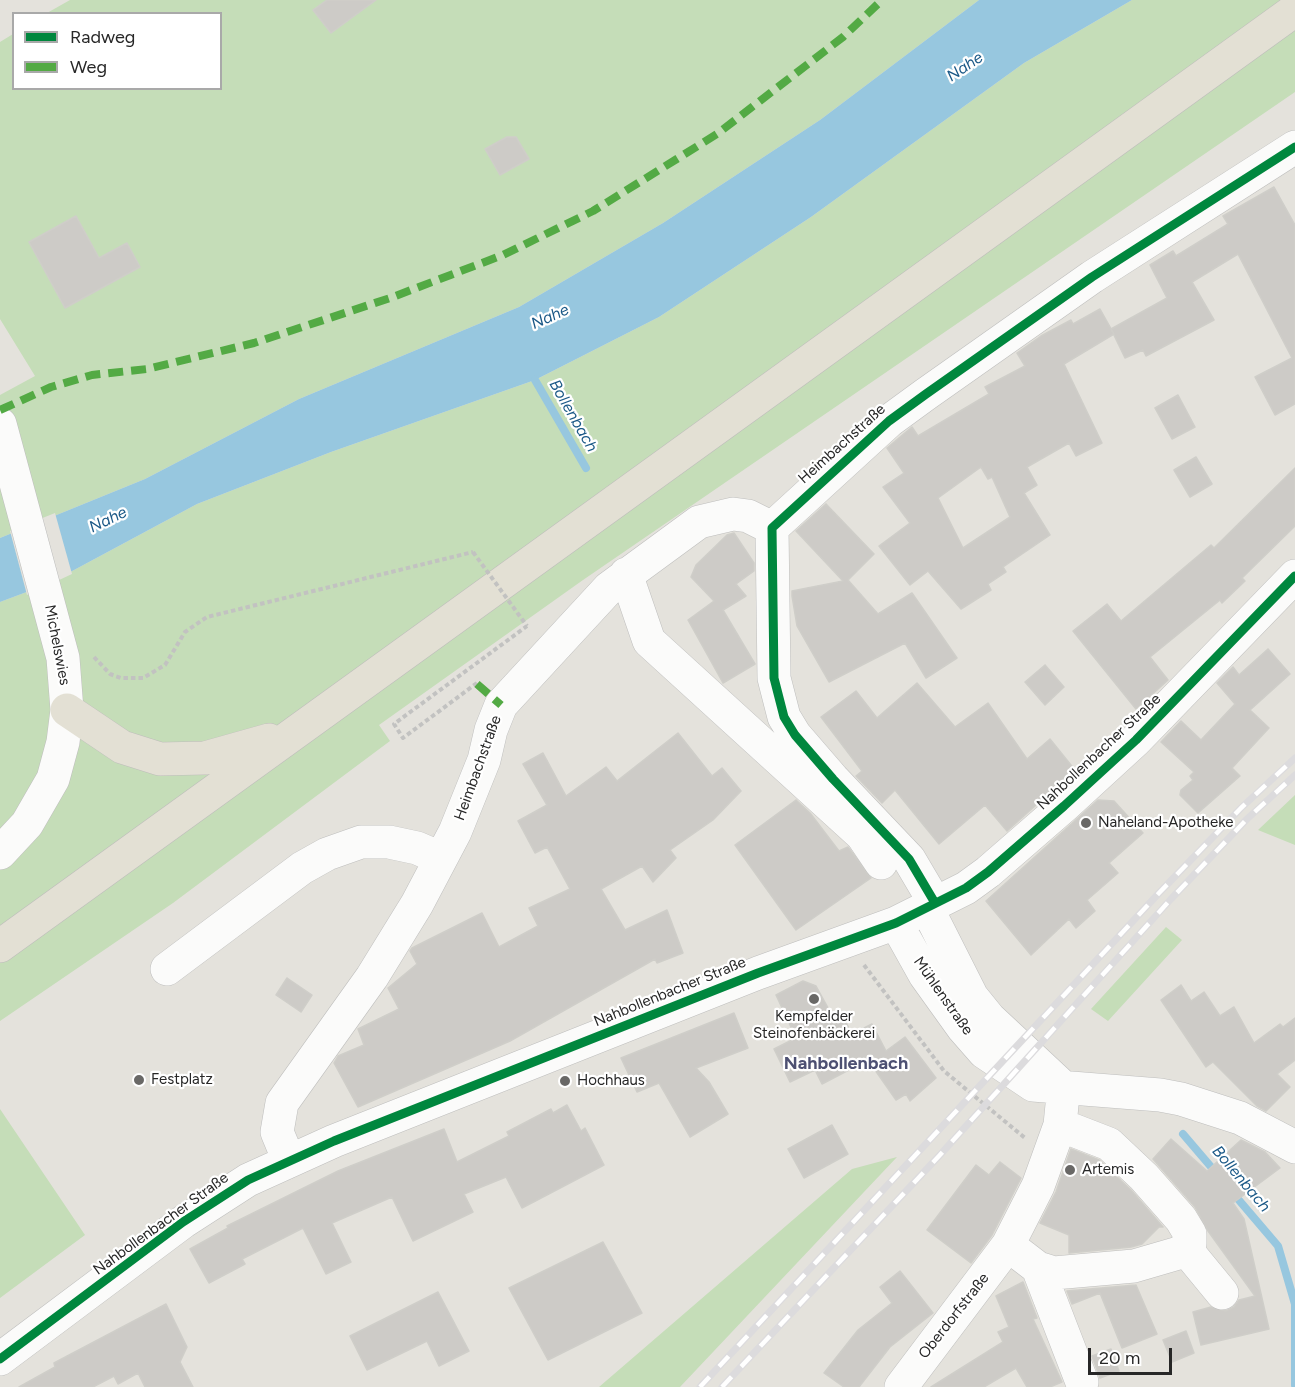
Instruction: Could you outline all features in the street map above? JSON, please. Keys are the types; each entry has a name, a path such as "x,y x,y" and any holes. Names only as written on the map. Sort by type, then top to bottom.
{"main road":[{"path":"0,946 1295,10"},
{"path":"67,710 122,747 160,759 205,758 296,732"}],"street":[{"name":"Heimbachstraße","path":"289,1161 277,1132 277,1101 372,977 417,904 455,832 484,760 491,730 501,705 609,588 699,522 733,514 748,516 772,528 889,421 916,400 1092,277 1295,147"},
{"name":"Michelswies","path":"0,853 27,824 53,779 63,742 76,653 4,435"},
{"path":"772,528 774,678 784,717 795,735 833,779 909,859 931,906"},
{"path":"626,574 649,641 862,835 881,864"},
{"name":"Nahbollenbacher Straße","path":"0,1359 215,1200 248,1180 289,1161 759,973 896,922 931,906 988,872 1064,806 1179,697 1295,576"},
{"path":"167,969 302,868 327,854 361,842 389,842 417,848 440,858"},
{"name":"Mühlenstraße","path":"931,906 972,997 989,1018 1064,1088"},
{"name":"Mühlenstraße","path":"896,922 951,1013 984,1052 1033,1085 1160,1095 1181,1099 1240,1118 1295,1147"},
{"name":"Oberdorfstraße","path":"901,1387 1008,1245 1038,1186 1060,1125 1064,1088"},
{"path":"1008,1245 1038,1268 1054,1273 1134,1266 1182,1252 1190,1244 1190,1234 1144,1177 1109,1144 1060,1125"},
{"path":"1185,1248 1222,1293"},
{"path":"1038,1268 1083,1382"}],"path":[{"path":"76,653 121,678 143,678 165,664 181,637 194,624 207,617 473,552 527,626 397,721"},
{"path":"849,941 873,981 944,1071 1048,1157"}],"green space":[{"path":"70,0 979,0 820,120 663,223 519,307 299,399 145,479 0,538 0,395 35,376 0,319 0,42 12,35 12,90 222,90 222,12 49,12"},
{"path":"1132,0 1295,0 1295,92 583,580 379,725 390,741 173,903 0,1021 0,602 48,584 197,504 331,452 535,380 659,317 811,217 1024,63"},
{"path":"1295,795 1295,845 1258,830"},
{"path":"1166,927 1182,940 1108,1021 1091,1009"},
{"path":"0,1109 85,1235 0,1298"},
{"path":"897,1157 680,1387 599,1387 852,1169"}],"water":[{"name":"Nahe","path":"979,0 1132,0 1024,63 811,217 659,317 535,380 331,452 197,504 48,584 0,602 0,538 145,479 299,399 519,307 663,223 820,120"}],"pier":[{"path":"55,513 72,574 27,595 10,531"}],"building":[{"path":"327,0 376,0 331,33 313,10"},
{"path":"507,137 516,137 529,159 500,175 485,149"},
{"path":"1274,187 1295,225 1295,404 1275,415 1255,377 1292,358 1238,254 1192,282 1214,320 1146,356 1143,350 1125,358 1111,329 1167,298 1150,265 1173,251 1176,256 1228,224 1223,216"},
{"path":"76,216 99,258 127,243 140,267 65,308 29,242"},
{"path":"1100,309 1114,334 1064,364 1102,443 1076,456 1069,443 1027,467 1037,485 1024,493 1050,535 1003,567 1006,572 988,584 991,590 961,609 928,571 910,585 879,546 910,523 883,487 904,473 887,448 912,427 918,436 989,394 985,387 1025,366 1017,353 1041,336 1071,320 1073,324","holes":["981,467 988,479 992,477 1010,517 963,548 938,498"]},
{"path":"1178,395 1195,427 1172,439 1155,408"},
{"path":"1196,457 1212,484 1190,497 1174,470"},
{"path":"1295,468 1295,526 1242,578 1245,581 1222,603 1220,600 1150,657 1168,680 1136,709 1073,631 1107,604 1121,621 1211,545 1214,548"},
{"path":"826,504 874,554 848,580 878,614 912,593 957,658 926,678 905,643 829,682 797,626 792,596 792,591 843,581 796,531"},
{"path":"734,533 754,563 754,571 736,584 746,596 723,610 755,664 723,683 688,620 714,601 691,577 696,565 727,535"},
{"path":"1268,649 1290,674 1250,710 1269,728 1232,768 1240,776 1198,813 1180,795 1181,790 1193,780 1190,776 1194,772 1161,742 1181,721 1201,740 1235,704 1217,683 1233,667 1239,675"},
{"path":"1045,665 1064,687 1045,705 1025,682"},
{"path":"917,683 955,727 988,703 1027,759 1050,739 1075,770 1007,831 985,805 939,844 895,790 882,803 856,776 862,771 821,717 856,691 877,718"},
{"path":"678,733 712,776 722,768 741,791 713,820 670,850 676,858 653,882 642,866 601,889 625,930 667,910 683,953 657,963 655,959 510,1041 358,1107 334,1063 338,1056 364,1045 358,1029 399,1009 388,988 417,964 410,951 412,948 482,913 499,947 538,926 529,908 570,889 547,847 535,853 518,821 547,805 523,764 543,753 566,796 606,767 617,781"},
{"path":"796,800 810,813 839,851 848,847 871,878 796,930 735,845"},
{"path":"1098,800 1114,801 1143,833 1109,863 1118,873 1087,900 1095,911 1076,928 1069,919 1031,955 986,901"},
{"path":"287,978 312,995 301,1012 276,995"},
{"path":"803,981 816,986 832,1015 840,1011 852,1034 872,1024 886,1051 905,1037 936,1078 910,1101 906,1094 896,1100 868,1060 822,1084 815,1070 790,1082 774,1049 796,1038 776,995"},
{"path":"1181,985 1191,1001 1204,992 1220,1016 1234,1007 1254,1043 1280,1024 1283,1027 1295,1018 1295,1060 1277,1074 1290,1087 1266,1111 1257,1106 1213,1062 1206,1067 1161,1000"},
{"path":"734,1013 748,1048 696,1068 709,1082 728,1114 690,1137 659,1083 637,1092 621,1058"},
{"path":"567,1105 581,1131 585,1128 604,1165 522,1208 506,1177 464,1194 473,1212 413,1241 392,1197 332,1223 351,1262 326,1274 303,1228 242,1259 245,1264 209,1283 190,1249 228,1228 227,1226 338,1171 444,1129 457,1162 509,1136 507,1132 551,1109 553,1113"},
{"path":"832,1125 848,1154 804,1178 788,1149"},
{"path":"1171,1139 1207,1171 1241,1140 1265,1152 1280,1168 1233,1203 1244,1219 1269,1329 1201,1345 1193,1312 1211,1307 1226,1311 1234,1307 1239,1300 1255,1296 1208,1231 1195,1207 1153,1159"},
{"path":"1071,1149 1099,1160 1131,1190 1163,1227 1159,1227 1142,1244 1069,1253 1069,1235 1040,1223 1056,1192"},
{"path":"1000,1162 1021,1178 992,1235 971,1263 927,1230 976,1165 989,1175"},
{"path":"603,1242 642,1313 548,1360 509,1288"},
{"path":"900,1271 933,1313 890,1347 859,1387 844,1387 824,1373 858,1330 892,1303 880,1287"},
{"path":"1023,1282 1037,1318 1033,1319 1062,1382 1050,1387 1027,1387 1016,1368 984,1387 931,1387 1003,1342 998,1332 1009,1327 996,1296"},
{"path":"1136,1285 1157,1334 1122,1348 1100,1293 1072,1304 1067,1291"},
{"path":"438,1292 469,1351 439,1366 427,1341 367,1370 350,1336"},
{"path":"166,1304 187,1347 180,1362 193,1387 145,1387 138,1373 118,1384 114,1376 93,1387 19,1387 55,1367 54,1363"},
{"path":"1186,1331 1194,1353 1172,1362 1163,1340"},
{"path":"1111,1349 1119,1371 1100,1378 1092,1356"}],"waterway":[{"name":"Bollenbach","path":"535,380 586,468"},
{"name":"Bollenbach","path":"1183,1134 1218,1175"},
{"name":"Bollenbach","path":"1232,1192 1278,1246 1295,1304 1295,1385"}],"railway":[{"path":"700,1387 1159,893 1241,808 1295,758"},
{"path":"722,1387 939,1156 1171,899 1247,819 1295,775"}],"marked path":[{"path":"0,410 51,387 92,375 147,369 254,343 390,298 503,255 593,211 717,134 843,37 882,0"},
{"path":"477,684 501,705"}],"cycle path":[{"path":"935,903 909,859 833,779 795,735 784,717 774,678 772,528 889,421 926,394 1092,277 1295,147"},
{"path":"0,1359 183,1222 248,1180 334,1141 758,973 896,923 966,888 988,872 1064,806 1136,740 1295,576"}],"place":[{"name":"Naheland-Apotheke","path":"1086,823"},
{"name":"Kempfelder Steinofenbäckerei","path":"814,999"},
{"name":"Festplatz","path":"139,1080"},
{"name":"Hochhaus","path":"565,1081"},
{"name":"Artemis","path":"1070,1170"}],"district":[{"name":"Nahbollenbach","path":"846,1064"}]}
